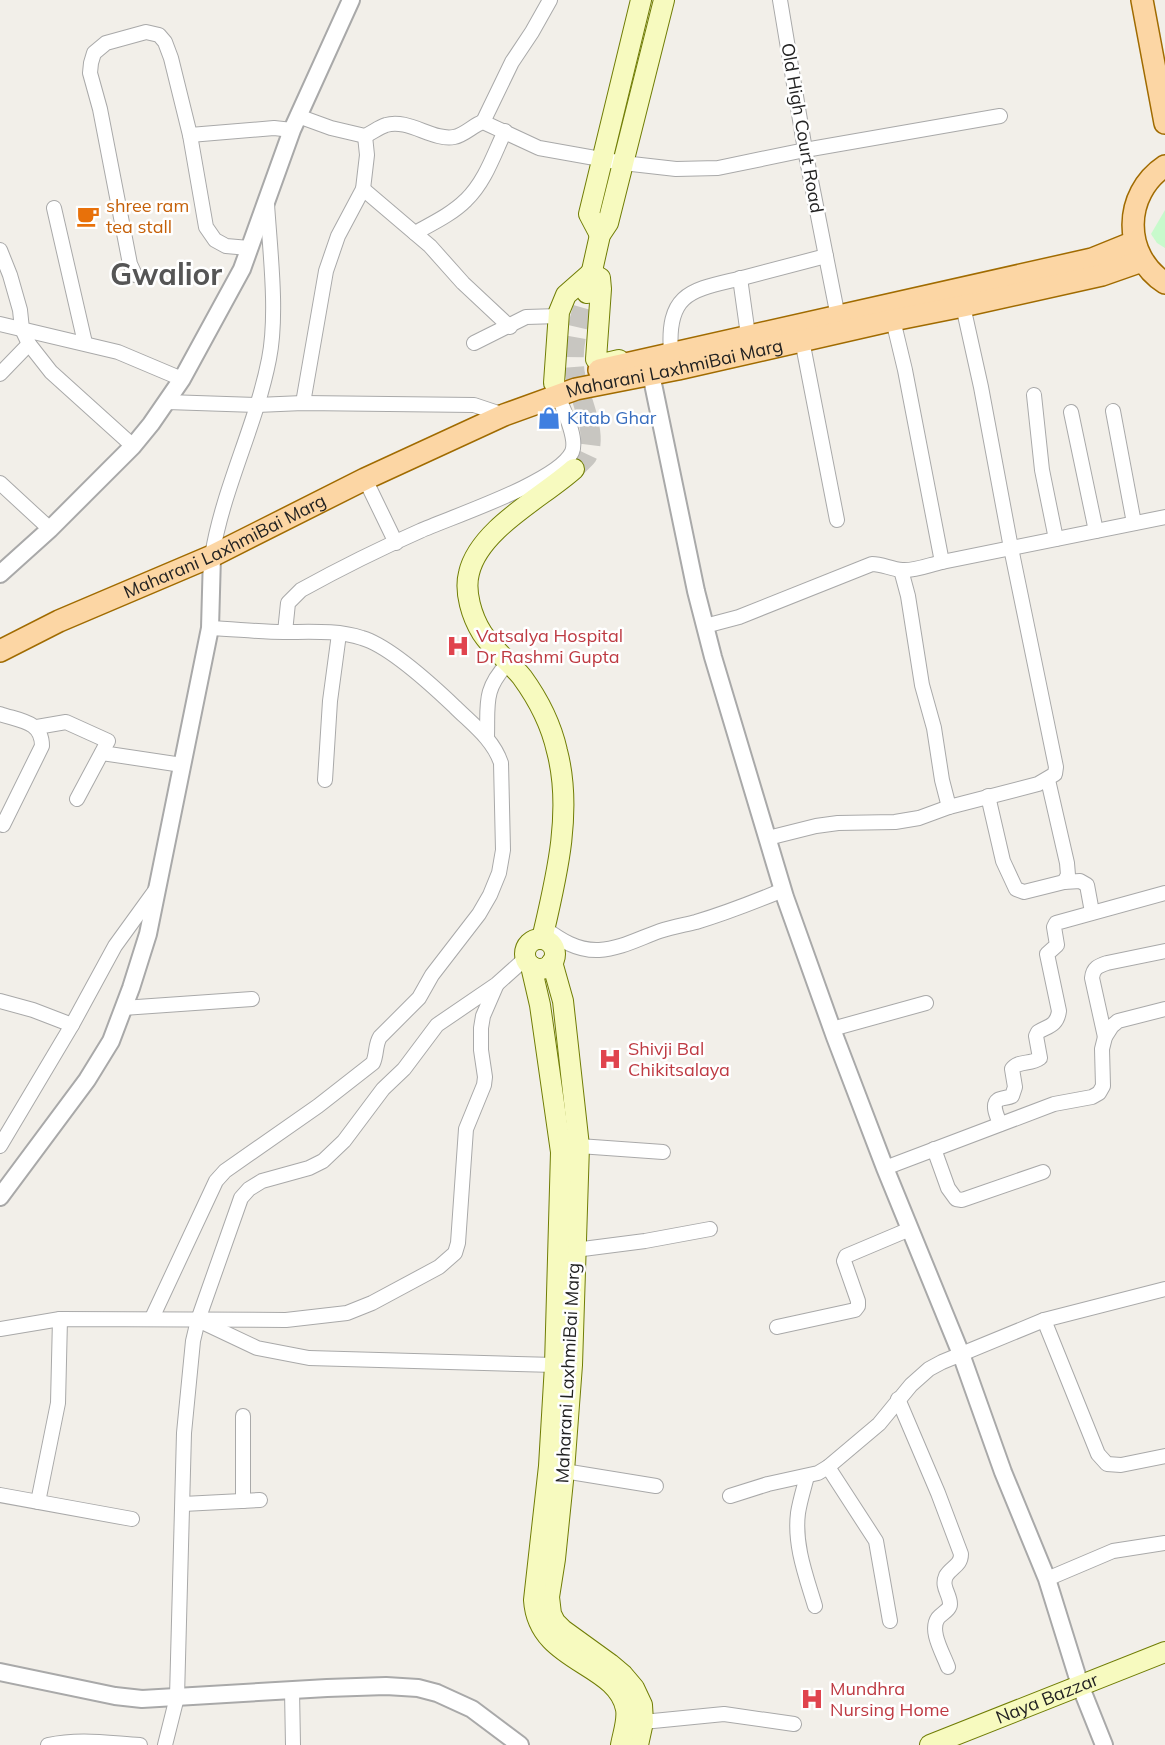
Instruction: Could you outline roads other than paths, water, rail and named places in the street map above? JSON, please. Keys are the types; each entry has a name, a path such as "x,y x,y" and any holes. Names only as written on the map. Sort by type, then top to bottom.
{"main road":[{"path":"600,235 590,214 641,0"},
{"path":"586,293 600,235 608,223 664,0"},
{"path":"1142,0 1165,123"},
{"path":"1165,166 1143,186 1135,204 1132,223 1138,251 1156,277 1165,283"},
{"path":"591,273 600,278 596,347 597,362 602,364 643,355 658,361 748,335 838,317 1092,259 1138,251"},
{"name":"Maharani LaxhmiBai Marg","path":"0,651 59,621 212,556 495,411 556,389 576,389 658,361 802,340 1102,275 1138,251"},
{"path":"556,389 559,316 566,295 591,273"},
{"path":"574,469 502,525 486,543 469,571 467,589 472,610 482,633 520,675 548,722 564,783 563,825 553,896 543,934 532,941 526,949 540,1005 561,1152 555,1365 549,1466 534,1610 543,1631 550,1640 600,1675 614,1687 624,1702 626,1719 621,1745"},
{"path":"528,962 540,969 552,962 553,948 543,934"},
{"name":"Maharani LaxhmiBai Marg","path":"552,962 562,1001 579,1146 572,1365 564,1471 549,1597 551,1614 555,1622 623,1675 639,1698 643,1722 638,1745"},
{"name":"Naya Bazzar","path":"930,1745 1165,1652"}],"street":[{"path":"0,574 50,530 133,446 182,379 242,269 295,123 351,0"},
{"path":"483,122 512,62 550,0"},
{"name":"Old High Court Road","path":"780,0 805,150 838,317"},
{"path":"135,275 130,264 100,109 90,73 94,53 106,43 146,32 159,35 165,42 171,58 190,135 206,227 215,240 226,246 249,248"},
{"path":"190,135 262,129 295,123 365,136 383,125 403,124 447,137 455,137 483,122 540,148 602,160 676,170 718,168 805,150 1000,116"},
{"path":"416,233 466,200 478,185 505,131"},
{"path":"303,403 326,271 338,236 363,189 367,154 365,136"},
{"path":"363,189 430,246 463,283 510,327"},
{"path":"0,1197 87,1080 111,1041 148,934 210,628 212,556 222,506 257,405 269,360 272,337 267,196"},
{"path":"54,208 85,343"},
{"path":"0,250 13,284 22,329 29,344 51,372 133,446"},
{"path":"826,255 694,290 684,298 671,321 669,333 658,361 705,626 783,890 832,1029 885,1168 961,1354 1003,1472 1047,1580 1080,1685 1104,1745"},
{"path":"740,278 748,335"},
{"path":"768,838 827,825 896,822 919,818 988,796 1030,787 1048,780 1055,774 1056,767 963,306"},
{"path":"474,343 526,317 559,316"},
{"path":"893,320 905,370 942,562"},
{"path":"0,324 128,355 182,379"},
{"path":"802,340 837,520"},
{"path":"0,374 29,344"},
{"path":"285,632 288,603 301,590 396,543 522,488 564,462 572,452 573,442 570,424 556,389"},
{"path":"1034,395 1042,470 1056,539"},
{"path":"167,402 257,405 445,404 474,405 495,411"},
{"path":"1113,411 1134,523"},
{"path":"1071,412 1096,531"},
{"path":"364,479 396,543"},
{"path":"0,483 50,530"},
{"path":"705,626 739,617 872,564 884,564 901,570 915,569 1165,517"},
{"path":"901,570 913,621 922,685 934,728 942,780 949,807"},
{"path":"152,1318 216,1181 225,1171 368,1068 376,1056 380,1037 419,998 432,975 479,914 499,873 503,850 501,763 498,754 487,737 421,676 365,638 339,634 210,628"},
{"path":"325,780 330,701 339,634"},
{"path":"487,737 491,685 508,663"},
{"path":"0,714 37,728 66,722 108,741 77,799"},
{"path":"3,825 42,746 42,735 37,728"},
{"path":"102,753 182,765"},
{"path":"1048,780 1067,864 1068,875 1064,882"},
{"path":"988,796 1003,861 1016,889 1024,892 1064,882 1080,881 1087,885 1092,912"},
{"path":"0,1146 115,946 157,888"},
{"path":"543,934 576,947 599,950 627,944 662,931 697,922 783,890"},
{"path":"1000,1124 994,1107 999,1100 1012,1096 1014,1092 1012,1069 1018,1064 1040,1058 1036,1036 1038,1032 1053,1025 1059,1016 1047,954 1057,945 1054,927 1056,923 1165,893"},
{"path":"1105,1037 1092,971 1107,963 1165,951"},
{"path":"165,1745 177,1696 184,1433 193,1341 198,1320 241,1198 249,1189 262,1181 287,1175 323,1161 344,1141 383,1089 404,1069 437,1024 528,962"},
{"path":"0,1329 60,1319 286,1320 347,1313 372,1303 439,1267 455,1253 458,1243 466,1129 484,1085 485,1077 480,1041 482,1022 497,984"},
{"path":"123,1008 252,999"},
{"path":"0,1001 72,1024"},
{"path":"832,1029 926,1003"},
{"path":"885,1168 1054,1104 1092,1097 1099,1093 1103,1086 1102,1049 1105,1037 1118,1021 1165,1010"},
{"path":"579,1146 663,1152"},
{"path":"934,1149 948,1188 956,1199 962,1200 1043,1172"},
{"path":"575,1250 645,1241 710,1229"},
{"path":"777,1327 855,1310 858,1301 844,1261 846,1256 910,1229"},
{"path":"730,1496 768,1484 818,1473 828,1467 879,1424 898,1399 929,1369 1044,1320 1165,1289"},
{"path":"38,1502 58,1403 60,1319"},
{"path":"198,1320 257,1348 309,1358 555,1365"},
{"path":"1044,1320 1098,1454 1107,1464 1121,1465 1165,1456"},
{"path":"898,1399 961,1554 959,1564 947,1574 945,1580 944,1586 950,1603 949,1608 935,1624 935,1631 948,1667"},
{"path":"243,1416 243,1501"},
{"path":"828,1467 876,1541 890,1621"},
{"path":"564,1471 656,1486"},
{"path":"807,1476 798,1513 798,1539 815,1606"},
{"path":"0,1495 132,1519"},
{"path":"183,1504 260,1500"},
{"path":"1047,1580 1113,1551 1165,1543"},
{"path":"0,1672 133,1698 158,1699 291,1690 386,1686 418,1688 437,1693 472,1709 520,1745"},
{"path":"291,1690 292,1745"},
{"path":"643,1722 723,1714 794,1724"},
{"path":"48,1745 68,1741 98,1740 140,1745"}],"tunnel":[{"path":"574,469 587,456 591,435 574,366 574,347 587,293"}],"place":[{"name":"shree ram tea stall","path":"88,216"},
{"name":"Kitab Ghar","path":"549,418"},
{"name":"Vatsalya Hospital Dr Rashmi Gupta","path":"458,646"},
{"name":"Shivji Bal Chikitsalaya","path":"610,1059"},
{"name":"Mundhra Nursing Home","path":"812,1699"}],"district":[{"name":"Gwalior","path":"166,275"}]}
